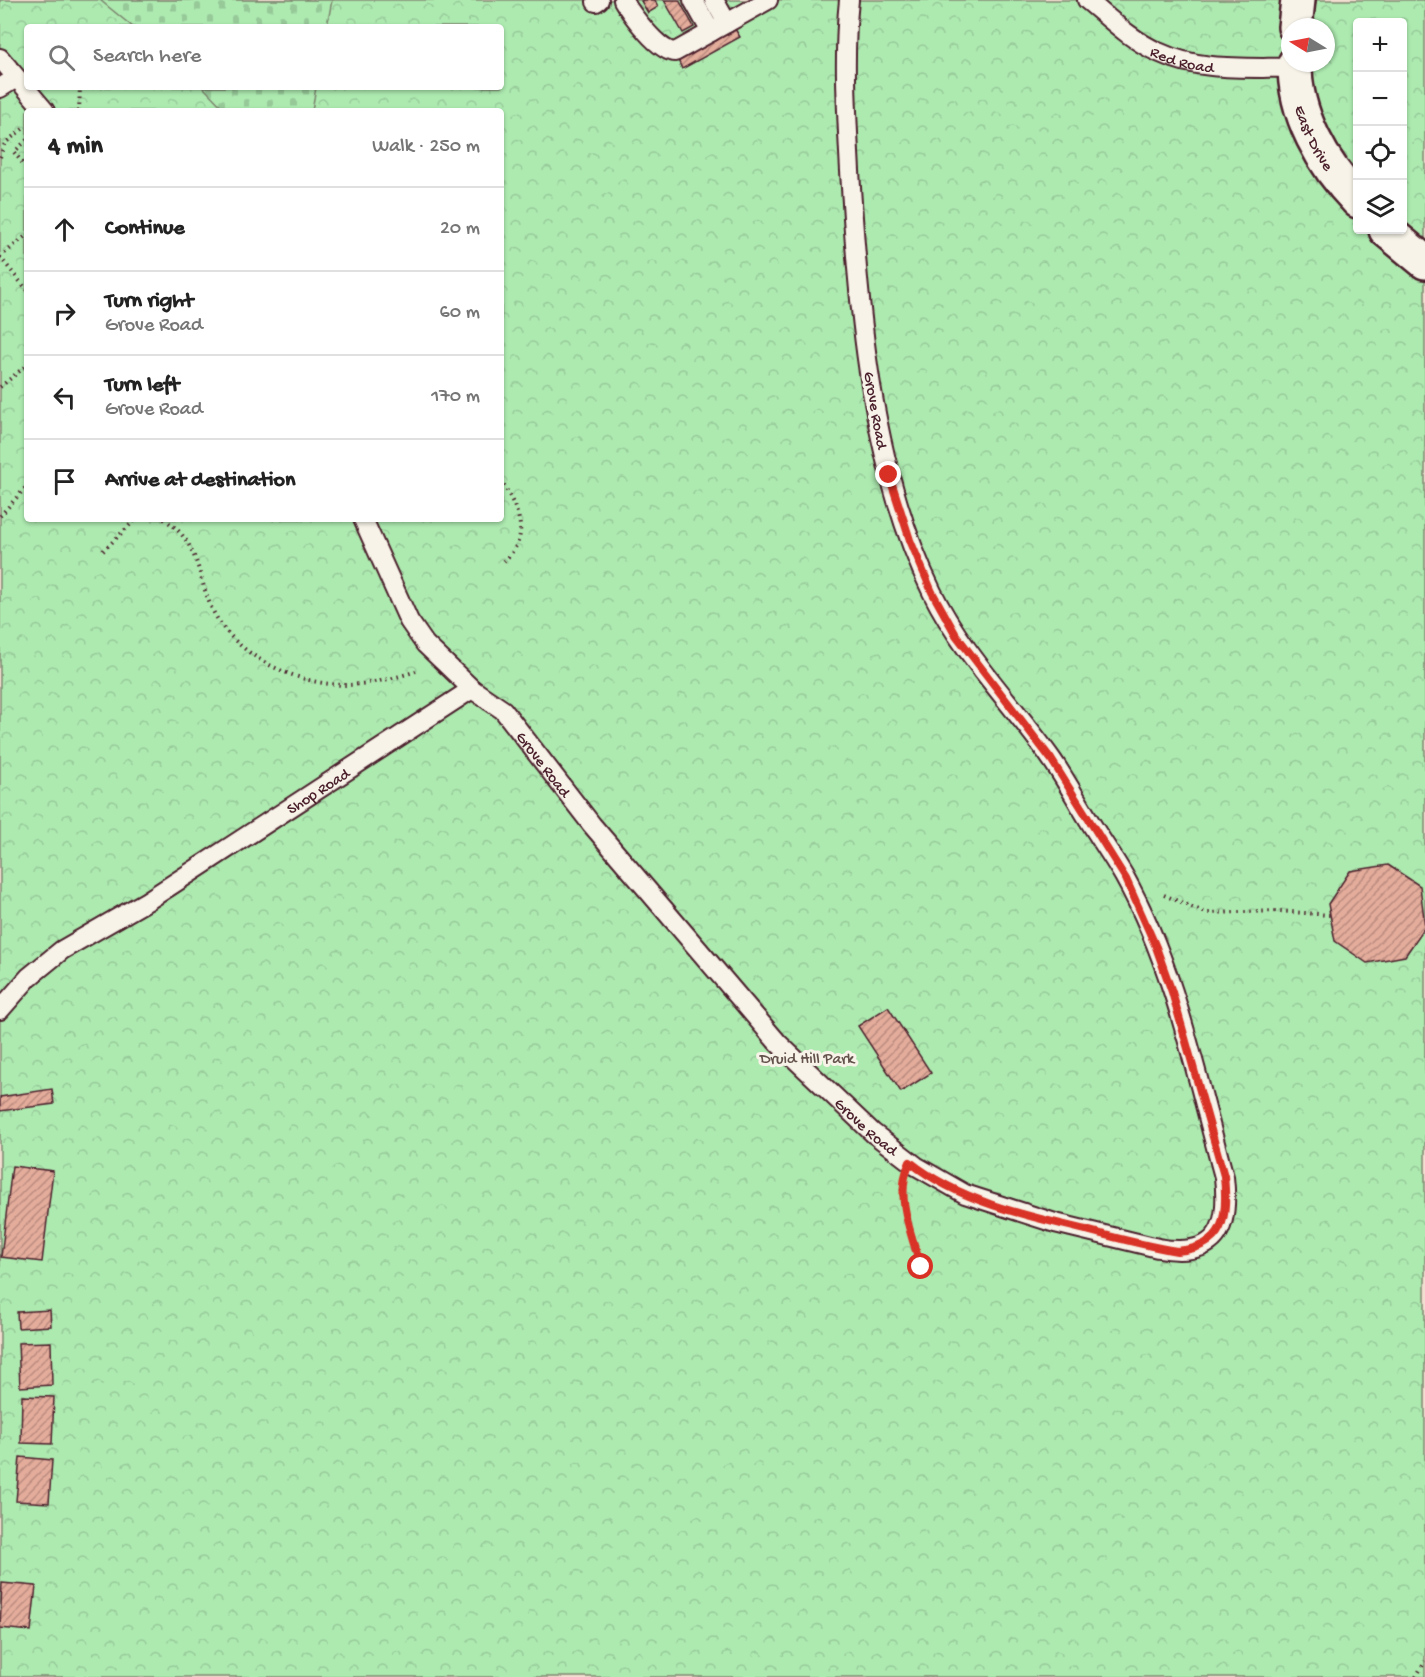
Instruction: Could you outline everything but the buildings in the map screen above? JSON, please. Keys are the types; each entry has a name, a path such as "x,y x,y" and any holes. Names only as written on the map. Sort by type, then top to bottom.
{"street":[{"path":"1296,18 1298,0"},
{"name":"East Drive","path":"1296,72 1300,100 1311,133 1327,165 1353,195"},
{"path":"1391,234 1425,262"}],"lane":[{"path":"623,0 656,43 669,52 675,52 768,0"},
{"path":"693,0 711,32"},
{"path":"714,0 727,23"},
{"name":"Grove Road","path":"472,689 503,710 592,825 778,1043 873,1133 910,1162 950,1186 994,1205 1158,1248 1177,1251 1193,1250 1209,1243 1220,1229 1227,1206 1224,1176 1172,992 1156,947 1126,879 1051,759 956,635 932,592 910,540 889,475 868,358 855,264 846,99 849,0"},
{"name":"Red Road","path":"1087,0 1128,34 1158,52 1194,64 1281,66"},
{"path":"0,58 24,87"},
{"path":"0,88 16,78"},
{"path":"27,90 42,108"},
{"path":"364,522 409,621 425,644 472,689"},
{"name":"Shop Road","path":"0,1010 29,977 62,950 147,901 472,689"}],"path":[{"path":"79,108 80,90"},
{"path":"0,156 5,142 24,128"},
{"path":"24,143 14,152 24,165"},
{"path":"24,237 0,257 24,286"},
{"path":"0,387 24,367"},
{"path":"504,486 522,529 515,551 504,561"},
{"path":"0,516 24,489"},
{"path":"103,551 133,522"},
{"path":"168,522 188,541 212,608 224,630 246,651 277,667 312,680 350,685 410,672 442,661"},
{"path":"1126,879 1206,913 1279,911 1330,915"},
{"path":"910,1162 902,1184 902,1199 921,1267"},
{"path":"1416,1677 1425,1661"}],"green space":[{"name":"Druid Hill Park","path":"0,0 1425,0 1425,1677 0,1677"},
{"path":"100,0 332,0 328,24 129,24"},
{"path":"206,90 316,90 312,108 223,108"}],"route":[{"path":"889,475 910,540 932,592 956,635 1051,759 1126,879 1140,909 1172,992 1224,1176 1227,1206 1220,1229 1209,1243 1193,1250 1177,1251 1055,1223 994,1205 965,1194 910,1162 902,1184 902,1199 921,1267"}]}
